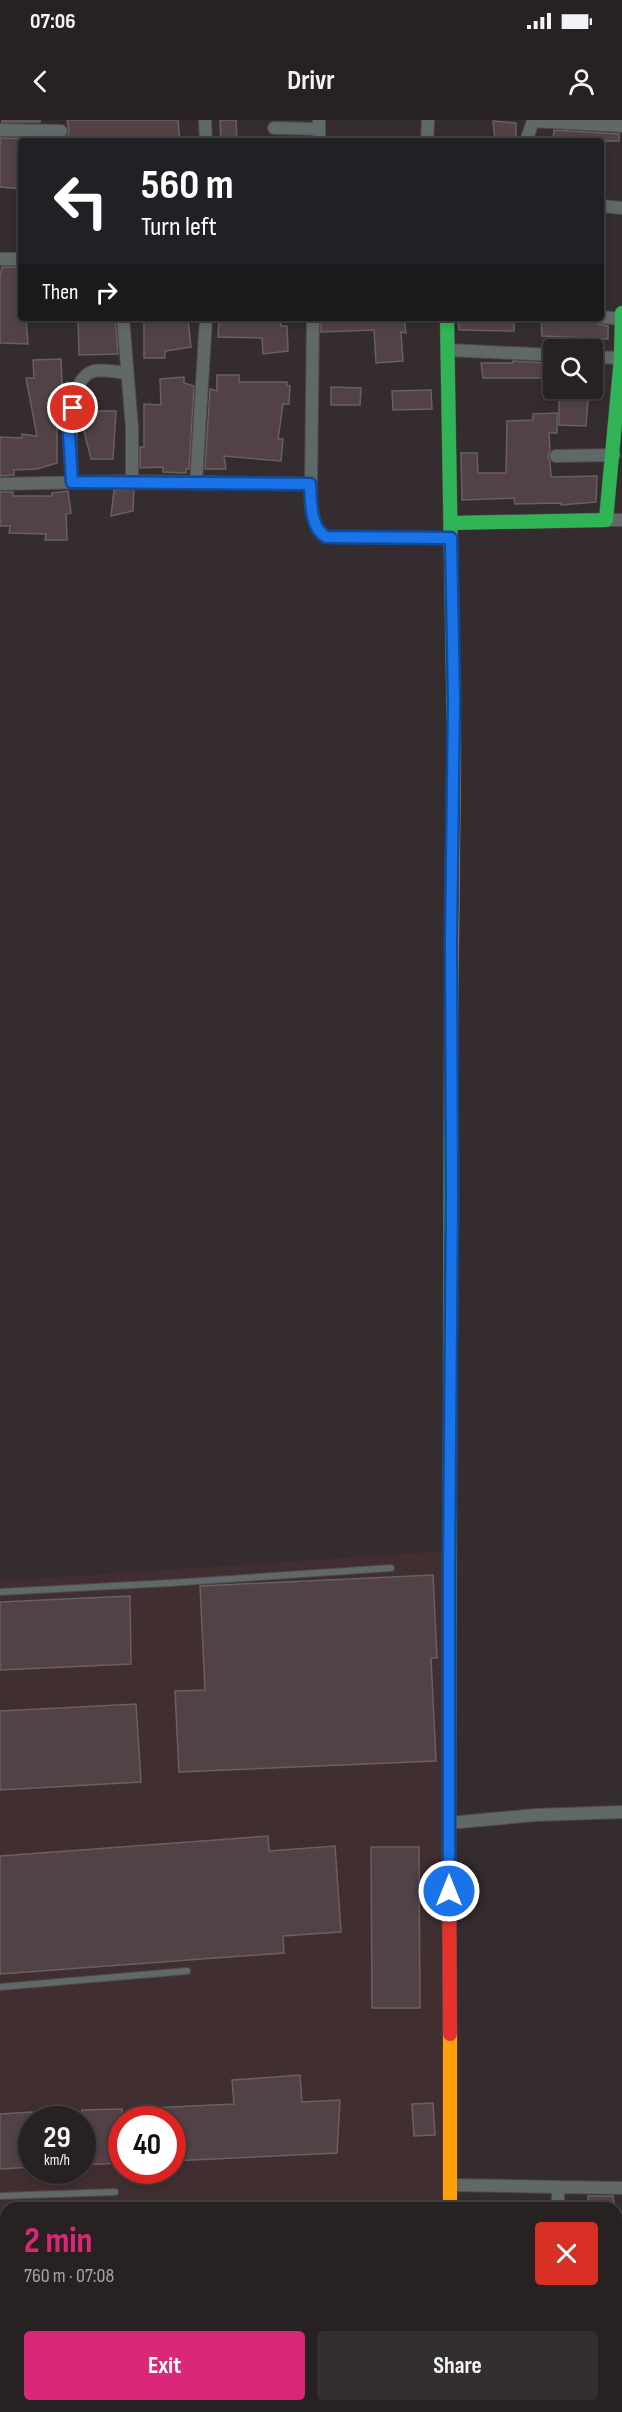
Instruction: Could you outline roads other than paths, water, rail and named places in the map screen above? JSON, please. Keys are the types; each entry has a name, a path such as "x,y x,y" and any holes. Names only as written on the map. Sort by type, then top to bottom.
{"street":[{"path":"206,120 206,138"},
{"path":"427,138 428,120"},
{"path":"527,138 533,121 622,126"},
{"path":"274,128 319,130"},
{"path":"0,130 61,131"},
{"path":"604,206 622,207"},
{"path":"0,260 18,259"},
{"path":"606,520 622,358 622,313"},
{"path":"604,317 622,319"},
{"path":"123,321 132,428 132,481"},
{"path":"196,483 206,321"},
{"path":"313,321 310,484 315,522 320,533 326,537 451,538"},
{"path":"447,321 454,701 451,941 450,2202"},
{"path":"448,350 543,354"},
{"path":"603,357 622,358"},
{"path":"72,482 70,421 83,380 94,371 127,373"},
{"path":"556,456 614,455"},
{"path":"0,484 132,481 310,484"},
{"path":"451,523 622,520"},
{"path":"449,1823 536,1815 622,1812"},
{"path":"450,2185 622,2188"},
{"path":"558,2187 558,2202"}],"lane":[{"path":"0,1592 391,1568"},
{"path":"0,1987 187,1971"},
{"path":"0,2196 115,2192"}]}
